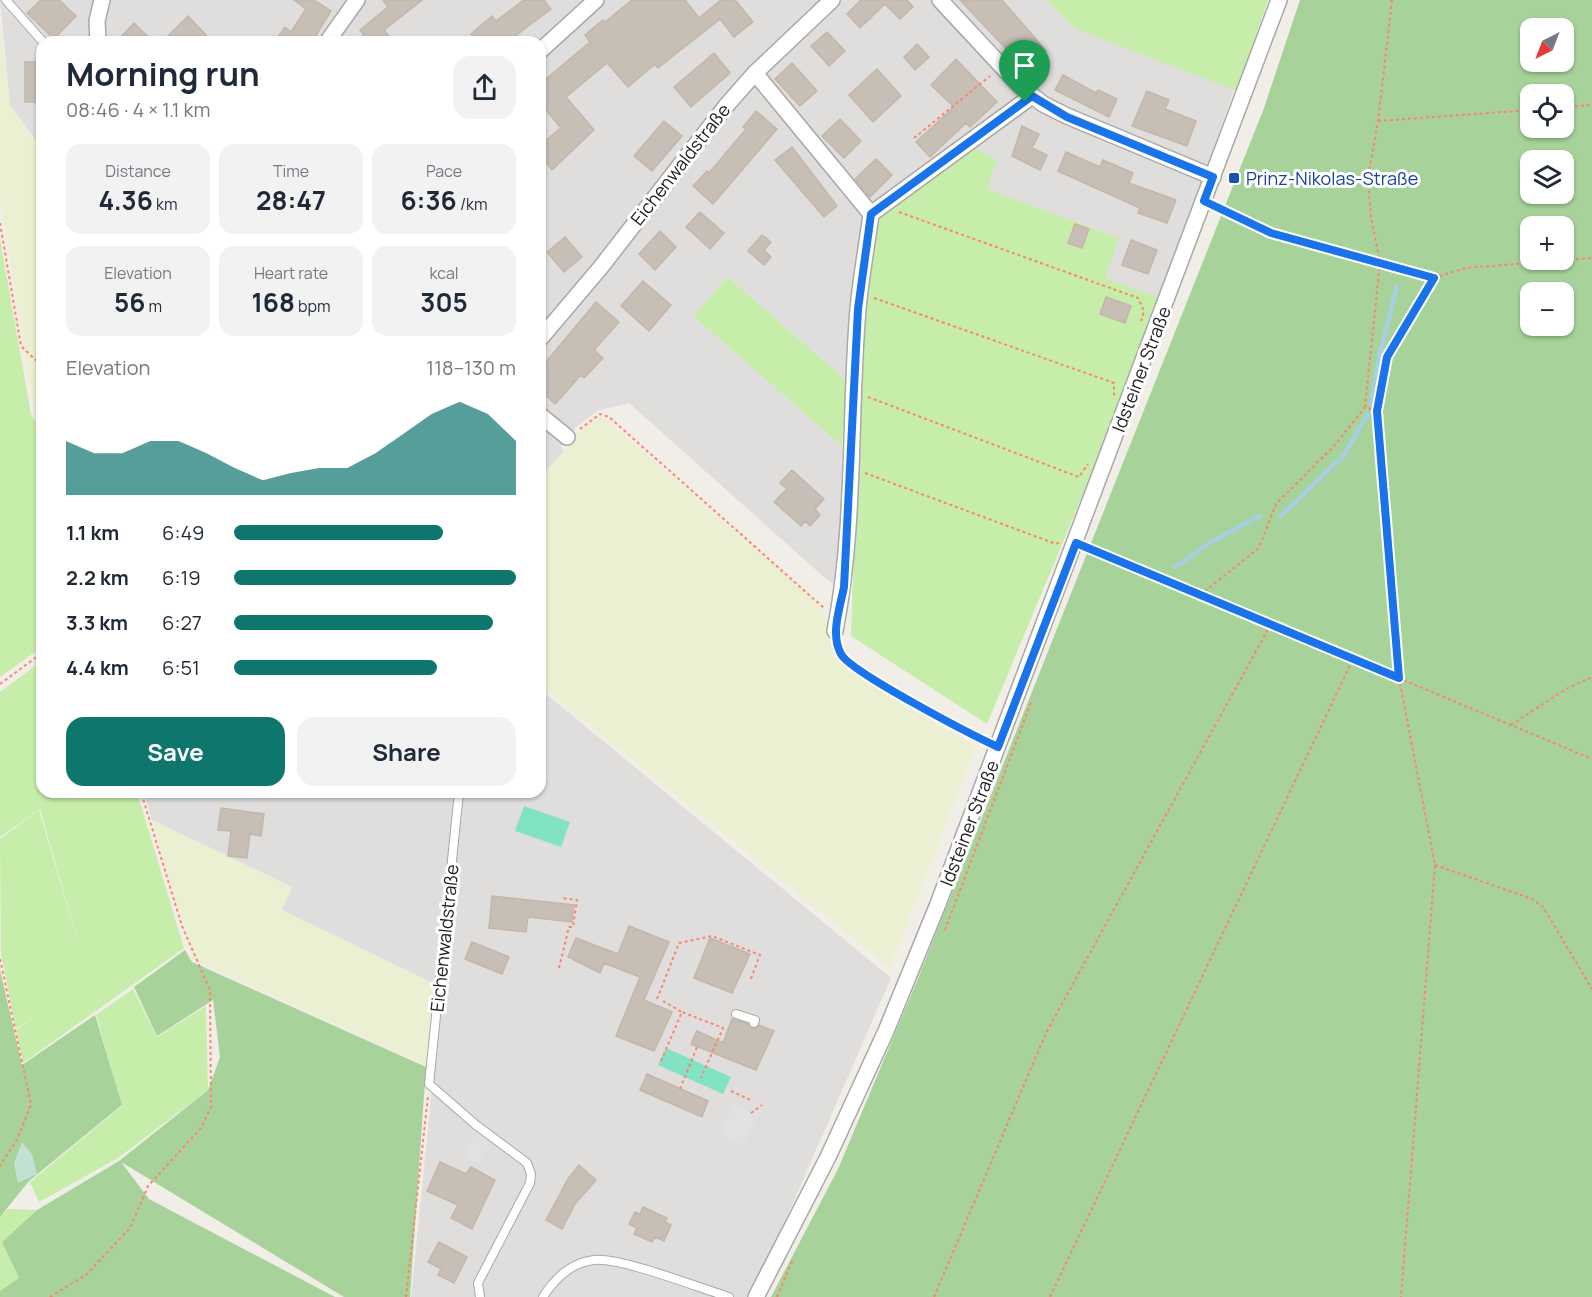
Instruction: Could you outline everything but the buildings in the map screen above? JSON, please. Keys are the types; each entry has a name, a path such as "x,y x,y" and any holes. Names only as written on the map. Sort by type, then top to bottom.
{"street":[{"path":"98,36 97,21 102,0"},
{"path":"331,36 357,0"},
{"path":"546,46 596,0"},
{"name":"Eichenwaldstraße","path":"546,332 601,267 660,188 755,73 832,0"},
{"path":"940,0 1032,96 1067,117 1213,177"},
{"name":"Idsteiner Straße","path":"756,1297 828,1157 886,1030 998,747 1280,0"},
{"path":"755,73 876,210"},
{"path":"836,631 844,587 860,293 876,210 1032,96"},
{"path":"546,421 567,437"}],"lane":[{"path":"6,0 38,36"},
{"name":"Eichenwaldstraße","path":"429,1084 458,798"},
{"path":"736,1014 755,1020 754,1023"},
{"path":"429,1084 476,1125 526,1163 531,1174 530,1183 478,1283 480,1297"},
{"path":"543,1297 567,1269 593,1260 616,1262 729,1297"}],"path":[{"path":"1200,594 1258,548 1276,504 1335,445 1365,407 1380,262 1371,217 1368,178 1378,121 1392,0"},
{"path":"914,138 1001,66"},
{"path":"1574,106 1592,105"},
{"path":"1378,121 1520,111"},
{"path":"1204,201 1271,233 1434,278 1466,268 1592,258"},
{"path":"876,210 1138,298 1144,311 1138,332"},
{"path":"0,223 21,346 36,360"},
{"path":"1401,1297 1435,865 1399,678 1377,411 1387,357 1434,278"},
{"path":"860,293 1114,383"},
{"path":"1114,383 1120,378"},
{"path":"1114,383 1114,400"},
{"path":"855,392 1079,477 1090,460"},
{"path":"1365,407 1377,411"},
{"path":"567,437 572,439 584,424 600,414 609,417 824,609 836,631 841,656 857,670 966,733 998,747"},
{"path":"852,470 1056,544"},
{"path":"1076,543 1592,759"},
{"path":"934,1297 1046,1033 1271,624"},
{"path":"0,684 36,657"},
{"path":"1050,1297 1353,659"},
{"path":"1511,725 1566,689 1592,677"},
{"path":"50,1297 87,1274 130,1228 148,1186 201,1128 211,1107 210,990 182,926 143,798"},
{"path":"1435,865 1532,899 1543,907 1592,989"},
{"path":"560,968 569,927 573,927 577,900 561,898"},
{"path":"657,999 679,943 712,936 760,955 750,981"},
{"path":"0,959 31,1104 18,1138 0,1166"},
{"path":"663,1001 682,1012 723,1028 701,1078"},
{"path":"661,1061 682,1012"},
{"path":"680,1089 698,1047"},
{"path":"406,1297 429,1084"},
{"path":"731,1091 753,1101"},
{"path":"751,1113 762,1105"}],"shaded area":[{"path":"0,0 1266,0 1160,298 1104,278 1118,238 986,189 847,381 728,277 693,316 842,446 840,580 835,584 826,579 629,403 597,411 576,427 561,447 564,451 546,471 546,36 36,36 36,141 10,105"},
{"path":"546,694 891,978 752,1297 411,1297 461,798 546,798"},
{"path":"146,798 455,798 435,984 281,910 292,887 152,820"},
{"path":"734,1105 751,1113 760,1112 743,1147 720,1132"},
{"path":"477,1132 490,1142 478,1164 464,1157"}],"green space":[{"path":"1046,0 1268,0 1237,91 1076,29"},
{"path":"1300,0 1592,0 1592,1297 771,1297 838,1169 917,981 1264,108"},
{"path":"0,21 10,105 36,141 36,414 34,410 0,198"},
{"path":"972,147 997,160 987,189 1119,238 1105,278 1160,298 1091,475 987,724 851,636 862,306 877,215"},
{"path":"0,239 31,414 36,423 36,651 0,677"},
{"path":"728,277 847,381 842,446 693,316"},
{"path":"601,416 815,600 829,622 833,649 842,663 866,682 976,747 890,968 546,690 546,471 591,420"},
{"path":"36,665 36,798 139,798 184,948 23,1063 16,1030 42,1011 16,1029 1,955 0,839 39,810 88,977 40,809 0,837 0,692"},
{"path":"524,806 570,822 561,847 515,831"},
{"path":"152,820 292,887 282,910 435,984 426,1065 192,959"},
{"path":"185,950 192,962 426,1067 410,1297 344,1297 121,1162 149,1199 335,1297 0,1297 0,1291 19,1278 2,1242 37,1210 119,1161 208,1090 220,1057 213,1000 157,1036 134,987"},
{"path":"0,970 22,1065 95,1015 122,1105 29,1181 0,1217"},
{"path":"133,989 157,1037 206,1006 208,1090 118,1158 39,1202 30,1182 122,1106 96,1015"},
{"path":"666,1048 731,1077 723,1094 658,1065"},
{"path":"22,1142 32,1154 37,1174 18,1183 14,1163"},
{"path":"8,1209 37,1210 2,1242 19,1278 0,1291 0,1217"}],"waterway":[{"path":"1371,404 1379,358 1397,286"},
{"path":"1280,517 1344,455 1368,414"},
{"path":"1175,567 1214,540 1260,516"}],"place":[{"name":"Prinz-Nikolas-Straße","path":"1234,178"}],"route":[{"path":"1032,96 1067,117 1213,177 1204,201 1271,233 1434,278 1387,357 1377,411 1399,678 1076,543 998,747 966,733 857,670 841,656 836,631 844,587 852,470 858,309 871,214 1025,102 1032,96"}]}
